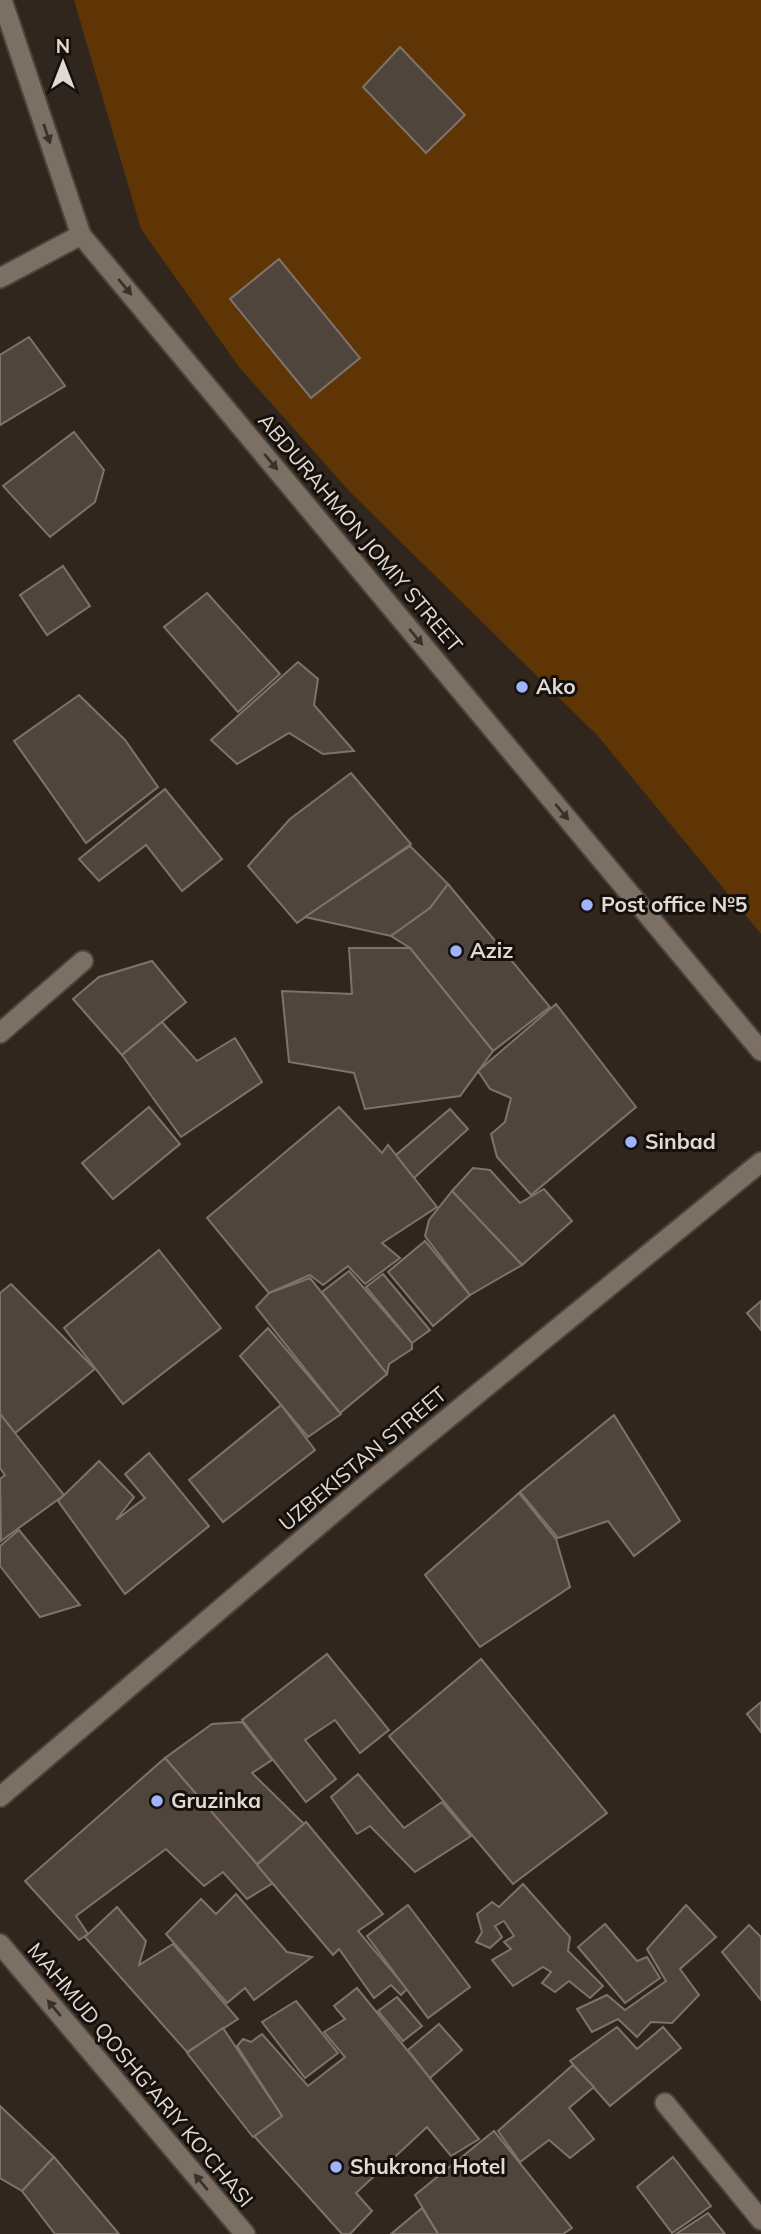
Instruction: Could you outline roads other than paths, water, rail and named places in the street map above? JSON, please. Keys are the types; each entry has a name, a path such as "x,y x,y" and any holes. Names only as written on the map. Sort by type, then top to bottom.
{"main road":[{"name":"ABDURAHMON JOMIY STREET","path":"2,0 81,235 761,1051"},
{"path":"0,278 81,235"},
{"path":"0,1033 83,961"},
{"name":"UZBEKISTAN STREET","path":"0,1797 366,1485 761,1162"},
{"name":"MAHMUD QOSHG'ARIY KO'CHASI","path":"0,1944 245,2234"},
{"path":"665,2103 761,2220"}],"place":[{"name":"Ako","path":"522,687"},
{"name":"Post office №5","path":"587,905"},
{"name":"Aziz","path":"456,951"},
{"name":"Sinbad","path":"631,1142"},
{"name":"Gruzinka","path":"157,1801"},
{"name":"Shukrona Hotel","path":"336,2167"}]}
